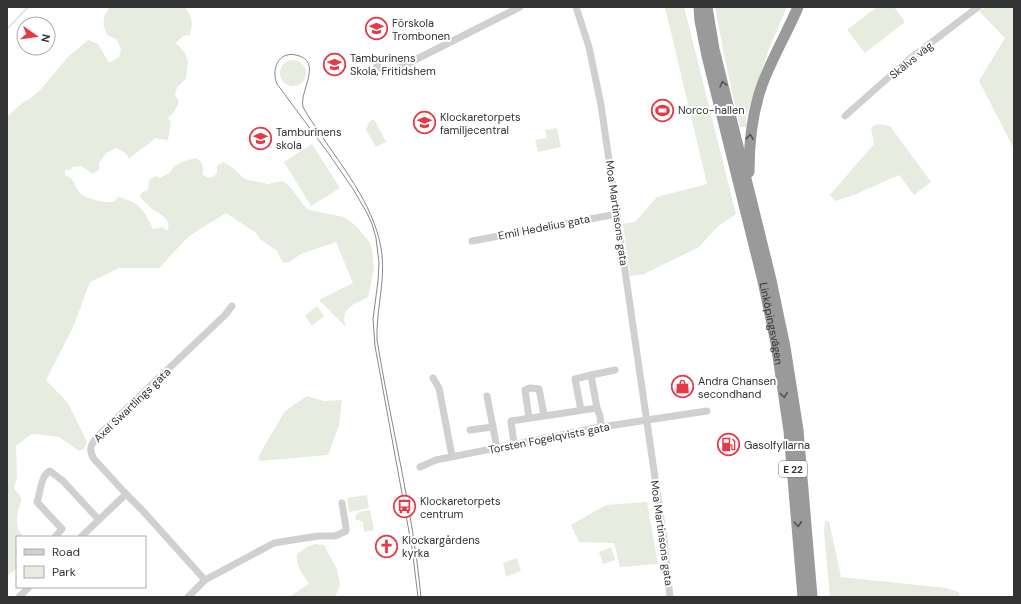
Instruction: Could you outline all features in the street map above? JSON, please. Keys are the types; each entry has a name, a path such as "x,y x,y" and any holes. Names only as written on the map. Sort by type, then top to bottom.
{"highway":[{"path":"691,7 697,32 707,56"},
{"name":"E 22","path":"699,7 700,21 707,56"},
{"name":"E 22","path":"707,7 714,49 749,190"},
{"path":"749,190 749,147 753,116 767,73 798,7"},
{"name":"Linköpingsvägen","path":"707,56 776,343 789,431 803,597"},
{"name":"Linköpingsvägen","path":"749,190 774,294 790,372 798,430 812,597"}],"street":[{"path":"377,66 389,73 520,7"},
{"name":"Moa Martinsons gata","path":"576,7 589,47 598,87 664,540 670,597"},
{"name":"Skälvs väg","path":"845,116 907,62 978,7"},
{"name":"Emil Hedelius gata","path":"472,241 617,214"},
{"name":"Axel Swartlings gata","path":"205,580 91,454 90,448 92,442 225,315 232,306"},
{"path":"581,410 575,379 615,370"},
{"path":"591,375 601,427"},
{"path":"433,378 439,388 452,456"},
{"path":"529,418 525,390 530,388 539,389 544,415"},
{"path":"487,396 497,448"},
{"path":"514,444 511,420 597,408"},
{"path":"646,421 707,411"},
{"name":"Torsten Fogelqvists gata","path":"420,467 436,460 452,456 601,427 646,421"},
{"path":"470,430 493,427"},
{"path":"56,536 62,529 37,502 44,476 50,471 63,481 99,520"},
{"path":"82,536 126,494"},
{"path":"188,597 205,580 274,543 318,536 335,536 346,532 342,503"},
{"path":"19,597 28,588"}],"green space":[{"path":"110,7 184,7 191,17 191,31 190,35 183,36 176,43 185,53 188,61 186,79 178,86 175,94 179,102 174,112 168,118 171,122 168,140 155,138 130,159 124,152 116,148 106,153 99,163 99,170 93,174 81,166 73,167 70,170 65,170 65,175 73,181 81,194 88,198 102,201 114,202 118,197 131,201 144,212 153,229 163,227 167,231 168,224 165,218 152,209 140,197 142,192 148,190 149,180 156,176 160,178 184,161 196,158 202,164 202,174 208,178 213,177 217,173 217,166 223,162 229,165 245,179 268,184 282,181 292,189 304,206 309,210 344,217 355,225 369,241 372,249 374,269 368,297 353,305 346,311 344,321 346,327 319,300 353,283 336,242 301,254 289,262 283,263 277,251 260,239 256,233 226,213 189,236 159,268 119,268 90,282 74,325 46,380 68,403 87,442 84,449 79,451 59,437 36,434 30,435 16,446 17,478 14,488 20,495 21,499 17,515 17,524 19,531 24,536 16,536 16,569 7,576 7,117 22,103 31,98 41,89 68,57 88,40 98,44 109,63 119,57 121,48 116,39 107,35 104,27 105,14"},
{"path":"665,7 684,7 736,214 717,227 699,247 644,274 630,276 623,224 635,222 657,197 707,184"},
{"path":"715,7 787,7 770,46 746,116 746,127 740,127"},
{"path":"877,7 894,7 905,22 865,53 847,30"},
{"path":"986,7 1014,7 1014,149 979,81 1005,38 979,11"},
{"path":"293,60 302,64 306,73 302,82 293,86 284,82 280,73 284,64"},
{"path":"374,119 386,142 376,147 366,130 369,122"},
{"path":"877,124 890,126 931,182 914,195 899,175 854,195 835,201 830,195 874,144 871,128"},
{"path":"557,128 561,147 538,152 535,140 547,138 545,130"},
{"path":"312,144 340,188 311,206 284,162"},
{"path":"317,306 324,316 312,326 305,316"},
{"path":"307,396 324,401 342,400 339,425 328,455 260,461 258,457 285,411"},
{"path":"367,495 369,508 349,512 347,498"},
{"path":"647,502 658,564 620,567 614,543 579,542 571,525 606,505"},
{"path":"370,510 374,530 364,532 363,522 355,519 355,516 359,512"},
{"path":"825,521 829,521 841,577 946,588 959,592 960,597 830,597 824,532"},
{"path":"315,544 324,545 337,569 340,585 335,597 289,597 309,584 298,566 297,554 307,547"},
{"path":"611,547 615,560 603,564 599,552"},
{"path":"517,558 521,571 506,577 503,563"}],"waterway":[{"path":"7,29 28,7"}],"tram line":[{"path":"418,597 412,548 375,346 373,319 379,263 376,238 367,213 353,189 277,84 275,79 276,68 280,59 285,56 296,55 304,58 308,63 309,70 304,93 303,107 359,192 374,222 379,238 383,266 377,340 413,532 421,597"}],"place":[{"name":"Förskola Trombonen","path":"376,29"},
{"name":"Tamburinens Skola, Fritidshem","path":"335,64"},
{"name":"Norco-hallen","path":"662,110"},
{"name":"Klockaretorpets familjecentral","path":"425,123"},
{"name":"Tamburinens skola","path":"261,138"},
{"name":"Andra Chansen secondhand","path":"682,387"},
{"name":"Gasolfyllarna","path":"728,445"},
{"name":"Klockaretorpets centrum","path":"405,507"},
{"name":"Klockargårdens kyrka","path":"387,546"}]}
